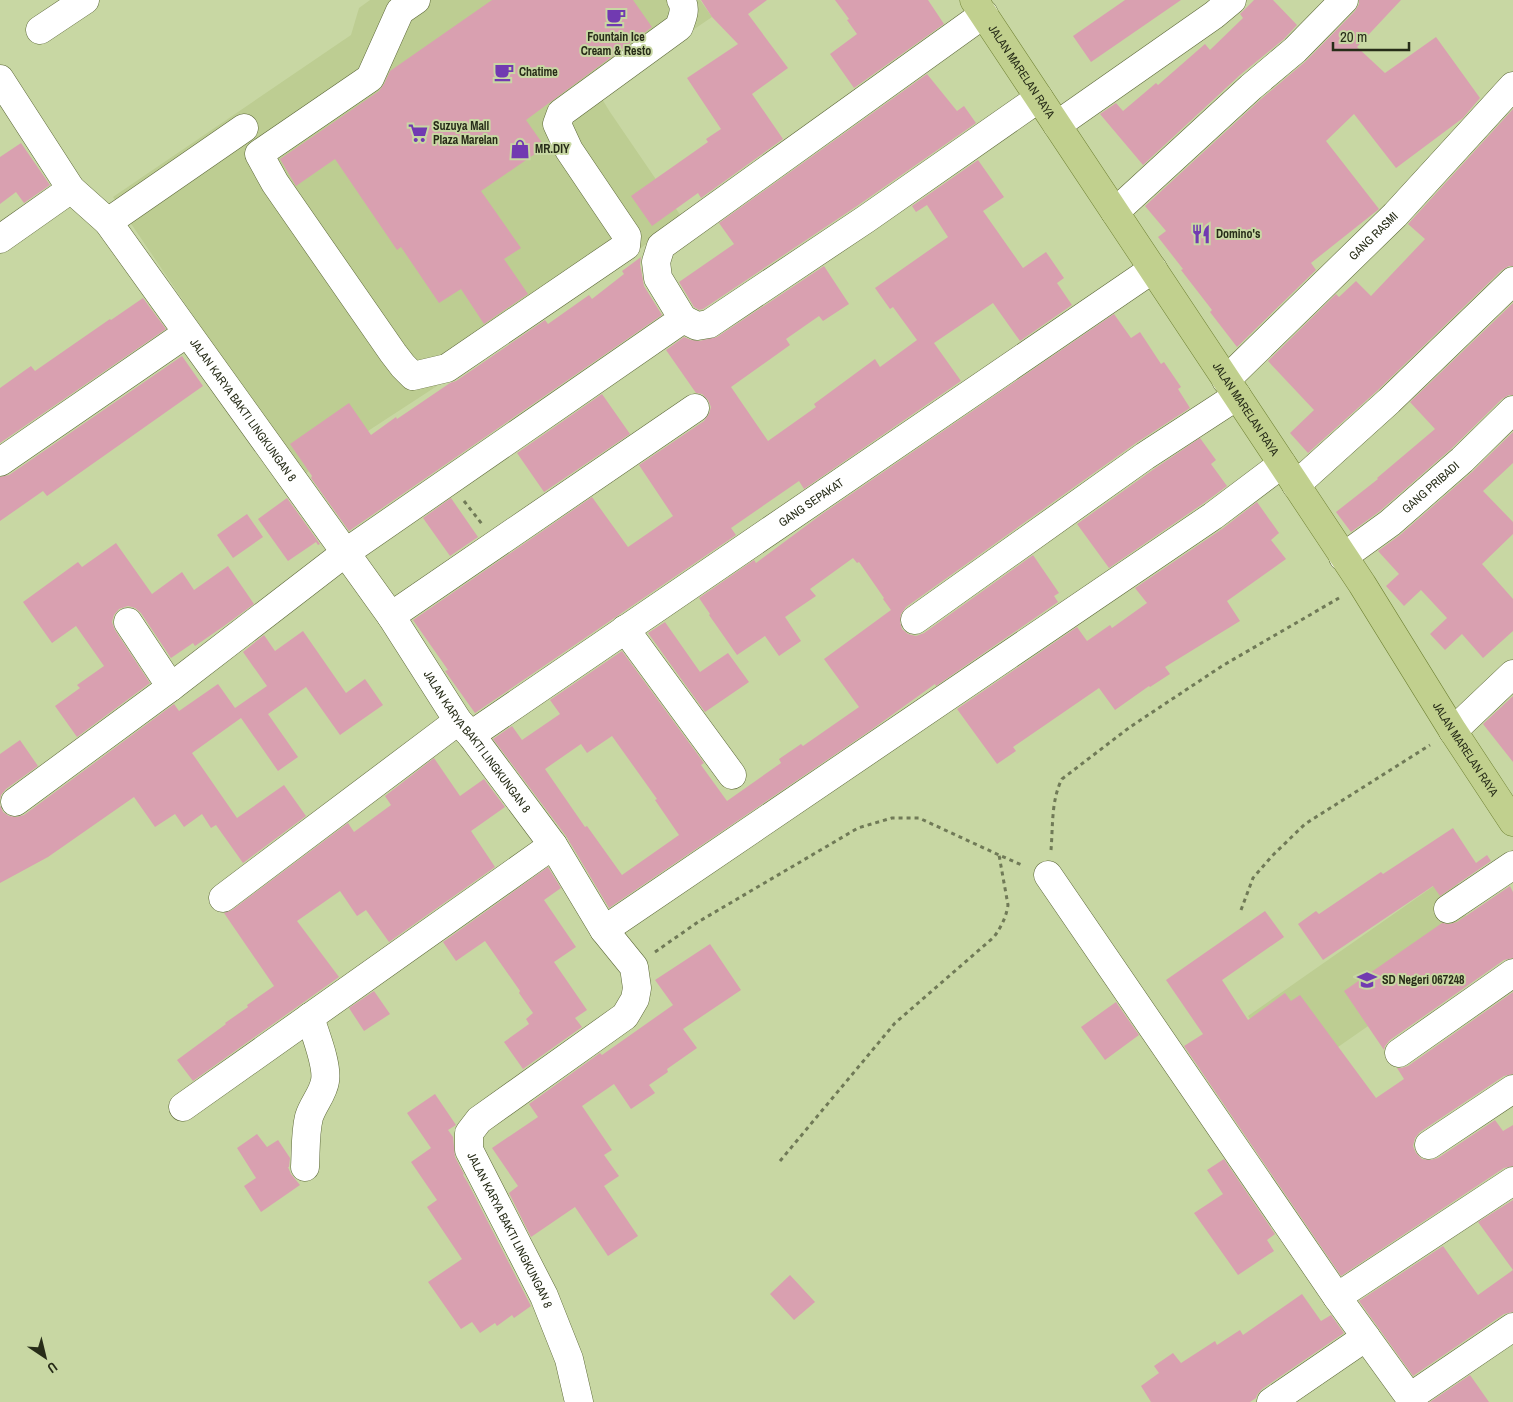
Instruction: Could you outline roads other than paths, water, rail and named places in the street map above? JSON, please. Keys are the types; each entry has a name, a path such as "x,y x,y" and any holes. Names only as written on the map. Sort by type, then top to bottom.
{"main road":[{"name":"JALAN MARELAN RAYA","path":"979,7 1362,584 1453,731 1513,822"}],"street":[{"path":"40,30 85,0"},
{"path":"416,0 400,11 370,78 259,154 275,183 393,353 413,376 447,368 626,246 627,236 569,150 557,124 561,113 679,27 684,13 684,4 681,0"},
{"path":"1115,212 1251,86 1295,50 1344,0"},
{"path":"1057,125 1216,5"},
{"path":"979,7 661,246 656,262 658,278 683,319 696,326 708,324 866,219 1039,98"},
{"name":"JALAN KARYA BAKTI LINGKUNGAN 8","path":"0,79 71,189 108,222 391,616 464,728 553,844 604,930 634,967 637,988 635,999 625,1016 480,1120 469,1133 469,1150 544,1296 569,1358 579,1402"},
{"name":"GANG RASMI","path":"916,620 1144,456 1232,388 1396,216 1513,86"},
{"path":"108,222 244,128"},
{"path":"0,239 71,189"},
{"name":"GANG SEPAKAT","path":"223,898 464,728 625,629 1153,269"},
{"path":"604,930 1213,516 1289,474 1388,401 1513,281"},
{"path":"15,802 171,687 345,553 683,319"},
{"path":"0,462 187,333"},
{"path":"391,616 695,408"},
{"name":"GANG PRIBADI","path":"1343,557 1390,523 1462,460 1513,410"},
{"path":"128,622 171,687"},
{"path":"625,629 732,775"},
{"path":"1453,731 1513,674"},
{"path":"183,1107 553,844"},
{"path":"1448,909 1513,865"},
{"path":"1048,875 1337,1297 1412,1400 1513,1327"},
{"path":"1399,1053 1513,973"},
{"path":"305,1167 307,1127 310,1115 326,1080 323,1060 310,1017"},
{"path":"1430,1145 1513,1089"},
{"path":"1337,1297 1513,1181"},
{"path":"1271,1402 1366,1337"}],"place":[{"name":"Fountain Ice Cream & Resto","path":"616,17"},
{"name":"Chatime","path":"504,72"},
{"name":"Suzuya Mall Plaza Marelan","path":"418,133"},
{"name":"MR.DIY","path":"520,149"},
{"name":"Domino's","path":"1201,234"},
{"name":"SD Negeri 067248","path":"1367,980"}]}
